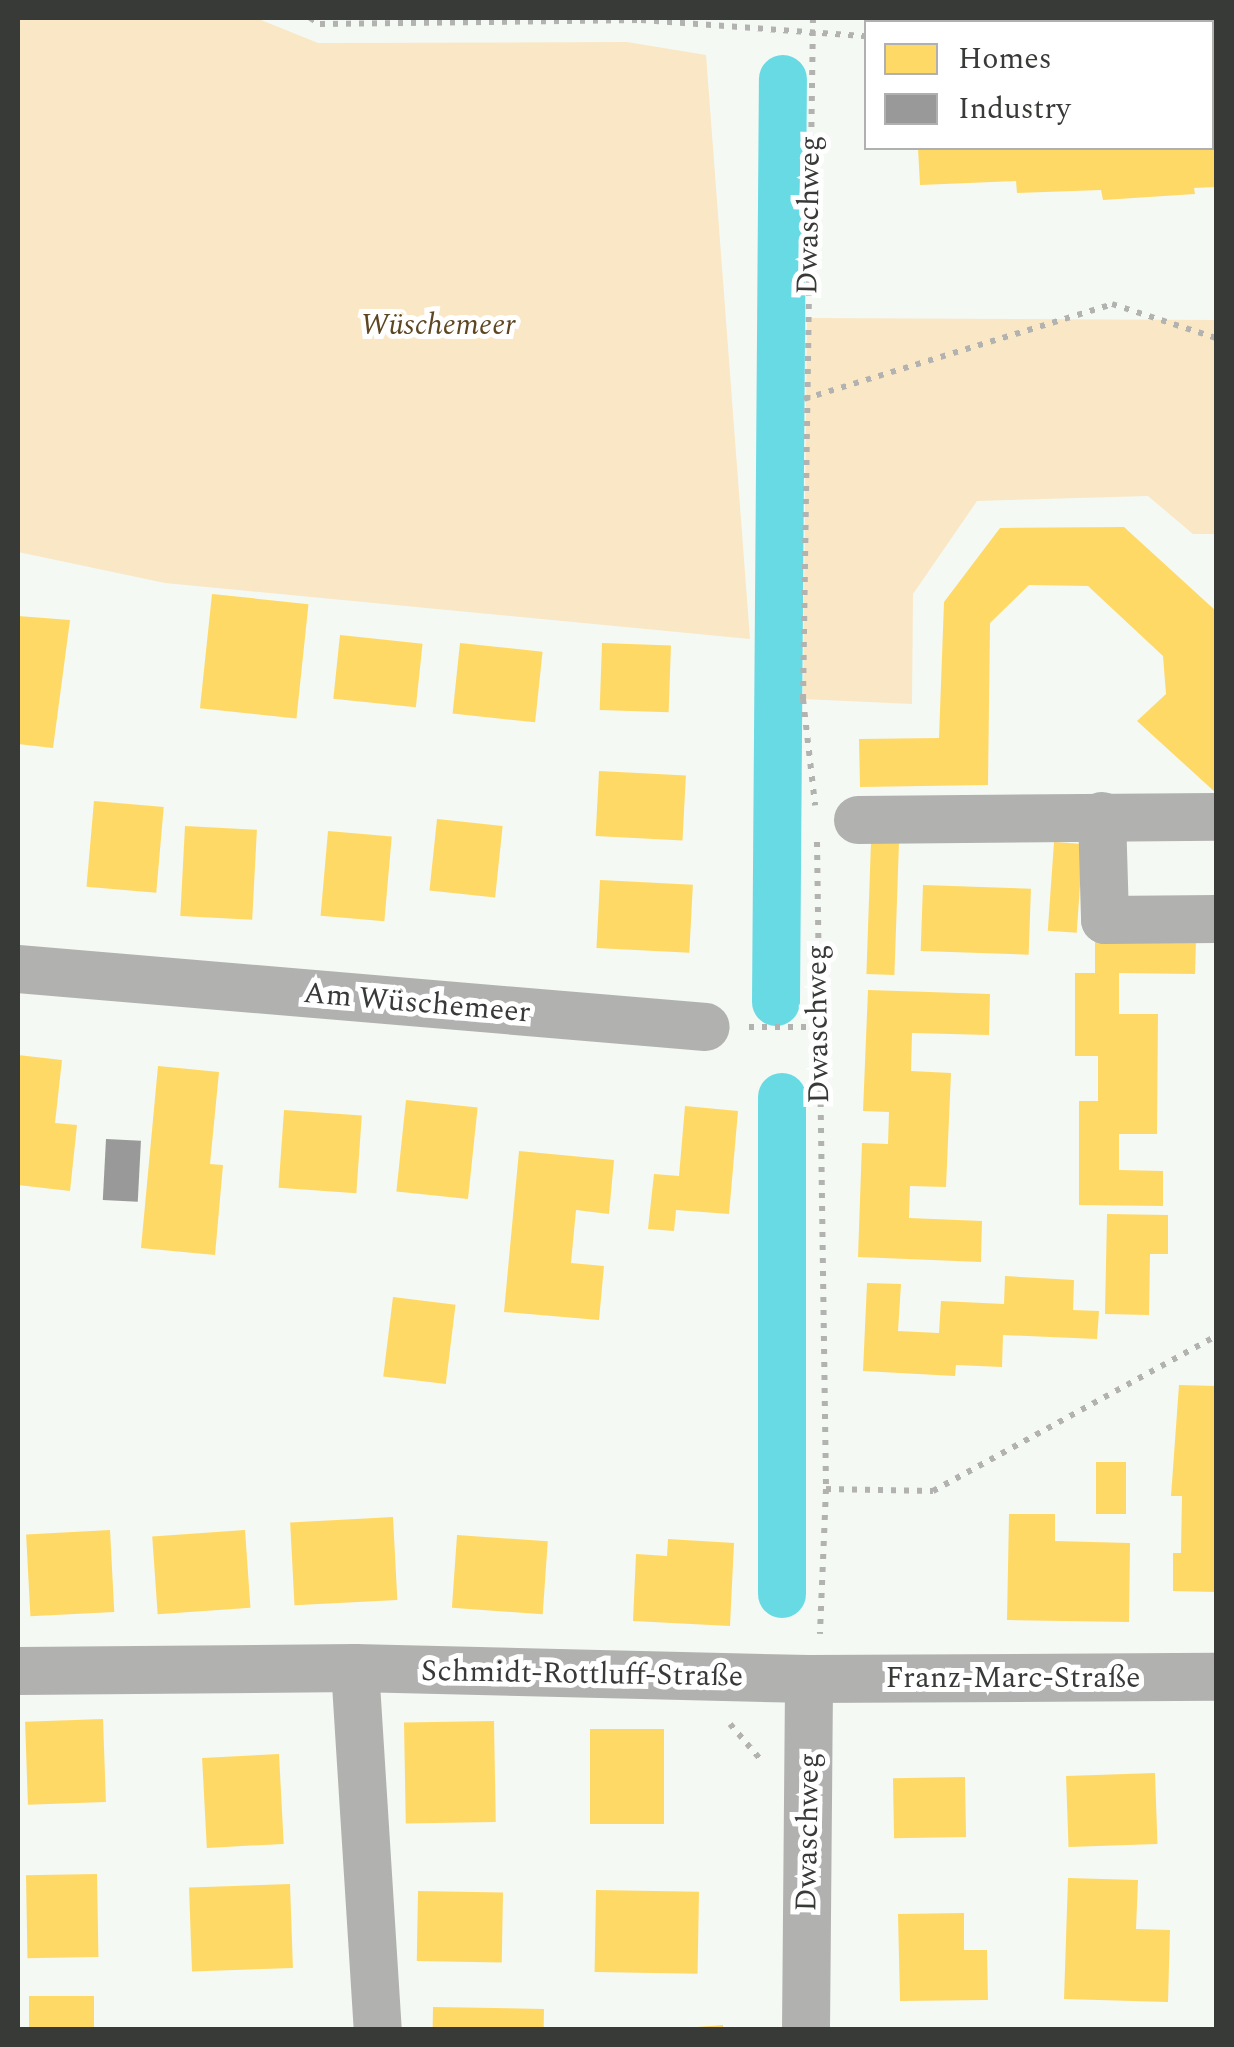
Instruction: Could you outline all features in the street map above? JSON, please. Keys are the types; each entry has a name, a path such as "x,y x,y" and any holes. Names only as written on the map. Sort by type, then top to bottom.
{"street":[{"path":"1102,816 1105,920 1216,919"},
{"path":"831,825 1102,816 1216,817"},
{"name":"Am Wüschemeer","path":"18,969 706,1026"},
{"path":"355,1668 378,2030"},
{"name":"Schmidt-Rottluff-Straße","path":"18,1672 355,1668 810,1679"},
{"name":"Franz-Marc-Straße","path":"810,1679 1216,1677"},
{"name":"Dwaschweg","path":"806,2030 810,1679"}],"path":[{"path":"310,18 320,24 641,20 864,36"},
{"name":"Dwaschweg","path":"810,1679 823,1623 826,1490 818,1027 831,825 802,699 813,18"},
{"path":"804,399 1112,304 1216,338"},
{"path":"706,1026 818,1027"},
{"path":"826,1490 934,1491 1216,1336"}],"green space":[{"name":"Wüschemeer","path":"18,18 256,18 318,43 627,42 706,55 750,639 165,583 18,552"},
{"path":"807,318 1216,320 1216,534 1193,534 1148,496 977,501 913,594 912,704 803,699"}],"building: Homes":[{"path":"1216,118 1216,187 1194,188 1195,194 1103,200 1101,190 1017,193 1016,181 920,185 918,150 1214,150"},
{"path":"1124,527 1216,611 1216,793 1137,721 1166,694 1163,656 1088,586 1029,585 990,623 988,785 860,787 859,739 939,738 944,602 1000,528"},
{"path":"212,594 308,604 296,719 200,708"},
{"path":"18,616 70,620 53,748 18,744"},
{"path":"340,635 423,644 416,707 333,699"},
{"path":"460,643 543,652 535,722 453,714"},
{"path":"602,643 671,645 669,712 600,710"},
{"path":"599,771 686,776 682,840 596,836"},
{"path":"94,801 164,807 156,893 87,887"},
{"path":"437,819 503,826 495,898 429,891"},
{"path":"185,826 257,830 252,920 180,916"},
{"path":"328,831 392,837 384,921 321,916"},
{"path":"871,842 899,843 894,975 866,974"},
{"path":"1054,842 1083,844 1077,933 1048,931"},
{"path":"600,880 693,885 689,953 596,948"},
{"path":"923,885 1031,889 1029,955 921,951"},
{"path":"1095,940 1196,941 1195,974 1119,973 1119,1014 1158,1014 1157,1134 1119,1134 1119,1170 1163,1171 1163,1206 1079,1205 1079,1101 1098,1101 1098,1056 1075,1056 1075,973 1095,973"},
{"path":"868,990 990,994 989,1035 912,1033 911,1071 951,1073 946,1187 910,1186 909,1218 982,1221 981,1262 858,1257 862,1143 888,1144 889,1112 863,1111"},
{"path":"18,1055 62,1060 55,1123 77,1125 70,1191 18,1185"},
{"path":"158,1066 219,1072 210,1164 223,1165 215,1255 141,1248"},
{"path":"406,1100 478,1108 468,1199 396,1191"},
{"path":"685,1106 738,1111 729,1214 676,1210 674,1231 648,1229 654,1174 679,1176"},
{"path":"284,1110 362,1115 356,1193 279,1188"},
{"path":"519,1151 614,1160 609,1214 576,1210 571,1263 604,1266 599,1320 504,1312"},
{"path":"1107,1214 1168,1215 1168,1254 1150,1254 1149,1315 1105,1314"},
{"path":"1005,1276 1074,1280 1073,1310 1099,1311 1097,1339 1003,1335 1002,1367 956,1365 955,1376 863,1371 867,1283 901,1284 898,1331 939,1333 941,1301 1004,1304"},
{"path":"393,1297 456,1305 446,1384 383,1376"},
{"path":"1179,1385 1216,1386 1216,1592 1173,1591 1173,1553 1181,1553 1182,1496 1171,1496"},
{"path":"1096,1462 1126,1462 1126,1514 1096,1514"},
{"path":"1009,1514 1055,1514 1055,1541 1130,1543 1129,1622 1007,1620"},
{"path":"393,1517 397,1600 294,1605 290,1522"},
{"path":"110,1530 114,1612 30,1616 26,1534"},
{"path":"245,1530 250,1608 158,1614 152,1536"},
{"path":"457,1535 548,1541 543,1614 452,1608"},
{"path":"668,1539 734,1543 730,1626 633,1621 636,1554 667,1556"},
{"path":"103,1719 106,1802 28,1805 25,1722"},
{"path":"494,1721 496,1822 406,1824 404,1723"},
{"path":"590,1729 664,1729 664,1824 590,1824"},
{"path":"279,1754 284,1844 207,1848 202,1758"},
{"path":"1155,1773 1157,1844 1069,1847 1066,1776"},
{"path":"965,1777 966,1837 894,1838 893,1778"},
{"path":"97,1874 98,1957 27,1958 26,1875"},
{"path":"1068,1878 1138,1880 1136,1929 1170,1930 1168,2002 1064,1999"},
{"path":"290,1884 293,1968 192,1971 189,1888"},
{"path":"596,1890 699,1892 698,1974 595,1972"},
{"path":"418,1891 503,1892 502,1962 417,1961"},
{"path":"964,1913 964,1950 987,1950 988,2000 900,2001 898,1914"},
{"path":"29,1996 94,1996 94,2030 29,2030"},
{"path":"433,2007 544,2009 544,2030 433,2030"},
{"path":"723,2025 723,2030 697,2030 697,2027"}],"building: Industry":[{"path":"106,1139 141,1141 138,1202 103,1200"}],"waterway":[{"path":"776,1002 783,79"},
{"path":"782,1097 782,1594"}]}
